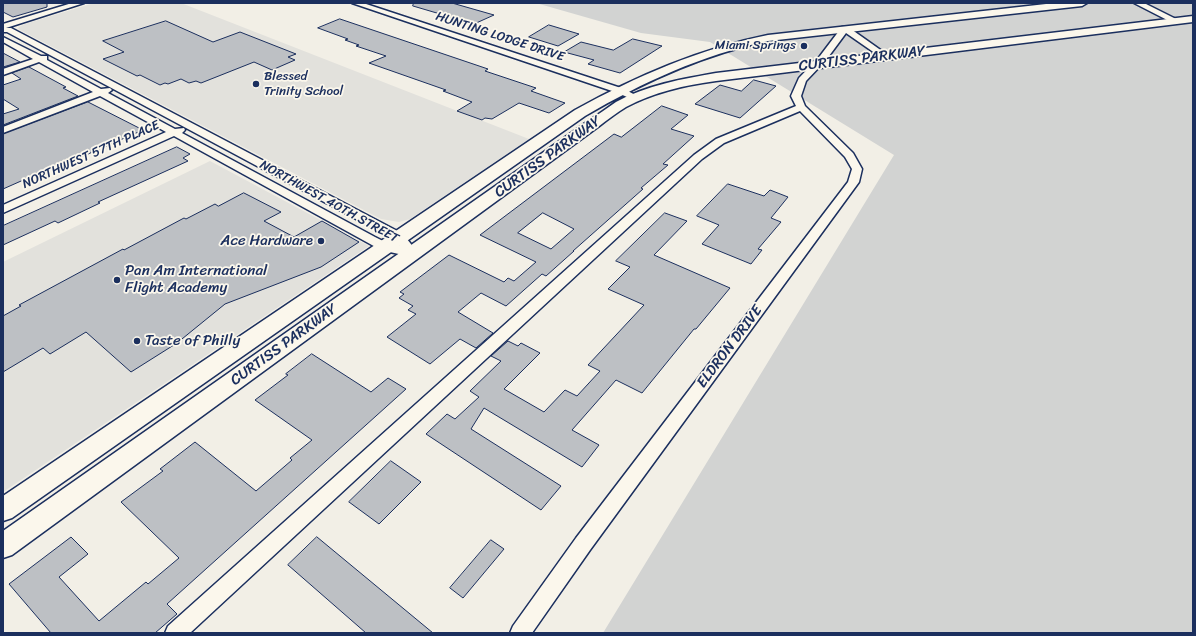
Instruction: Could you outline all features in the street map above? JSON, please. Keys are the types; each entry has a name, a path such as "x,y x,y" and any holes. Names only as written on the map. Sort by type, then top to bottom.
{"main road":[{"name":"CURTISS PARKWAY","path":"3,546 399,246 580,113 621,91 691,58 735,45 768,38 1082,3"},
{"name":"CURTISS PARKWAY","path":"3,510 399,246 607,114 636,98 675,85 696,80 1193,19"}],"street":[{"path":"3,26 80,3"},
{"name":"HUNTING LODGE DRIVE","path":"356,3 621,91 636,98"},
{"path":"1138,3 1176,21"},
{"path":"175,633 698,157 720,141 801,107 796,96 802,80 845,29 885,56"},
{"name":"NORTHWEST 40TH STREET","path":"3,30 8,30 190,126 399,246"},
{"name":"NORTHWEST 40TH STREET","path":"3,39 174,133 399,246"},
{"path":"3,72 55,55"},
{"path":"3,130 116,87"},
{"name":"ELDRON DRIVE","path":"520,633 583,544 853,182 856,169 849,155 801,107"},
{"name":"NORTHWEST 57TH PLACE","path":"3,208 190,126"}],"shaded area":[{"name":"Blessed Trinity School","path":"94,3 181,3 529,139 410,219 399,222 381,219 18,29 25,24"},
{"path":"536,3 1193,3 1193,633 603,633 894,155 710,42 641,33"},
{"path":"210,161 369,246 3,492 3,262"}],"building":[{"path":"3,3 47,3 47,7 13,17 3,12"},
{"path":"414,3 452,3 494,15 474,24 413,6"},
{"path":"340,19 488,69 485,71 536,88 531,91 565,103 549,113 519,103 492,119 485,118 482,120 457,111 472,102 443,91 446,90 369,63 386,56 356,46 359,45 345,40 348,39 318,28"},
{"path":"166,21 213,42 240,32 296,54 288,57 295,60 272,70 254,62 201,83 196,81 189,83 181,79 168,84 165,83 160,85 140,75 137,76 103,59 124,52 103,41"},
{"path":"549,25 579,34 558,46 529,37"},
{"path":"633,39 662,46 620,73 588,64 594,60 564,52 581,42 613,50"},
{"path":"3,53 20,62 3,67"},
{"path":"29,67 66,87 63,88 78,96 3,125 3,114 19,109 3,99 3,85 21,79 12,73"},
{"path":"754,80 776,86 740,118 695,104 720,85 741,91"},
{"path":"88,102 143,130 3,189 3,134"},
{"path":"662,106 688,115 671,129 694,136 663,164 668,165 641,188 643,189 546,276 542,274 506,306 481,293 458,312 493,333 476,348 460,339 430,364 387,337 416,314 408,310 413,306 399,298 404,294 400,292 449,255 504,282 508,278 514,281 536,262 480,235 614,134 621,137","holes":["543,213 574,229 551,249 518,233"]},
{"path":"177,147 190,154 183,158 188,161 98,202 100,203 58,223 55,221 3,245 3,226"},
{"path":"728,184 764,196 770,190 788,197 771,218 781,222 758,249 762,250 751,264 702,244 719,225 697,216"},
{"path":"244,193 281,212 264,221 294,237 322,221 359,242 321,267 225,304 177,343 131,372 86,332 50,354 43,348 3,372 3,316 21,306 19,305 123,249 124,250 184,218 186,219 215,204 218,206"},
{"path":"665,213 687,221 654,255 730,288 696,329 694,329 642,393 616,380 572,430 599,445 582,467 484,408 471,429 561,486 541,510 426,434 447,414 455,419 479,397 470,391 501,361 491,356 508,341 518,346 521,343 540,353 504,389 544,412 565,390 577,396 600,371 588,365 644,305 608,289 630,267 616,261"},
{"path":"312,354 371,392 388,378 406,389 167,604 177,614 155,633 51,633 9,584 71,537 88,554 59,577 99,621 146,582 148,584 179,558 121,502 163,471 160,469 195,442 256,491 292,460 290,458 312,440 255,400 288,375 286,374"},
{"path":"391,461 421,482 379,524 349,502"},
{"path":"317,537 433,633 366,633 288,565"},
{"path":"491,540 504,549 463,598 450,588"}],"place":[{"name":"Miami Springs","path":"804,46"},
{"name":"Blessed Trinity School","path":"256,84"},
{"name":"Ace Hardware","path":"321,241"},
{"name":"Pan Am International Flight Academy","path":"117,280"},
{"name":"Taste of Philly","path":"137,341"}]}
